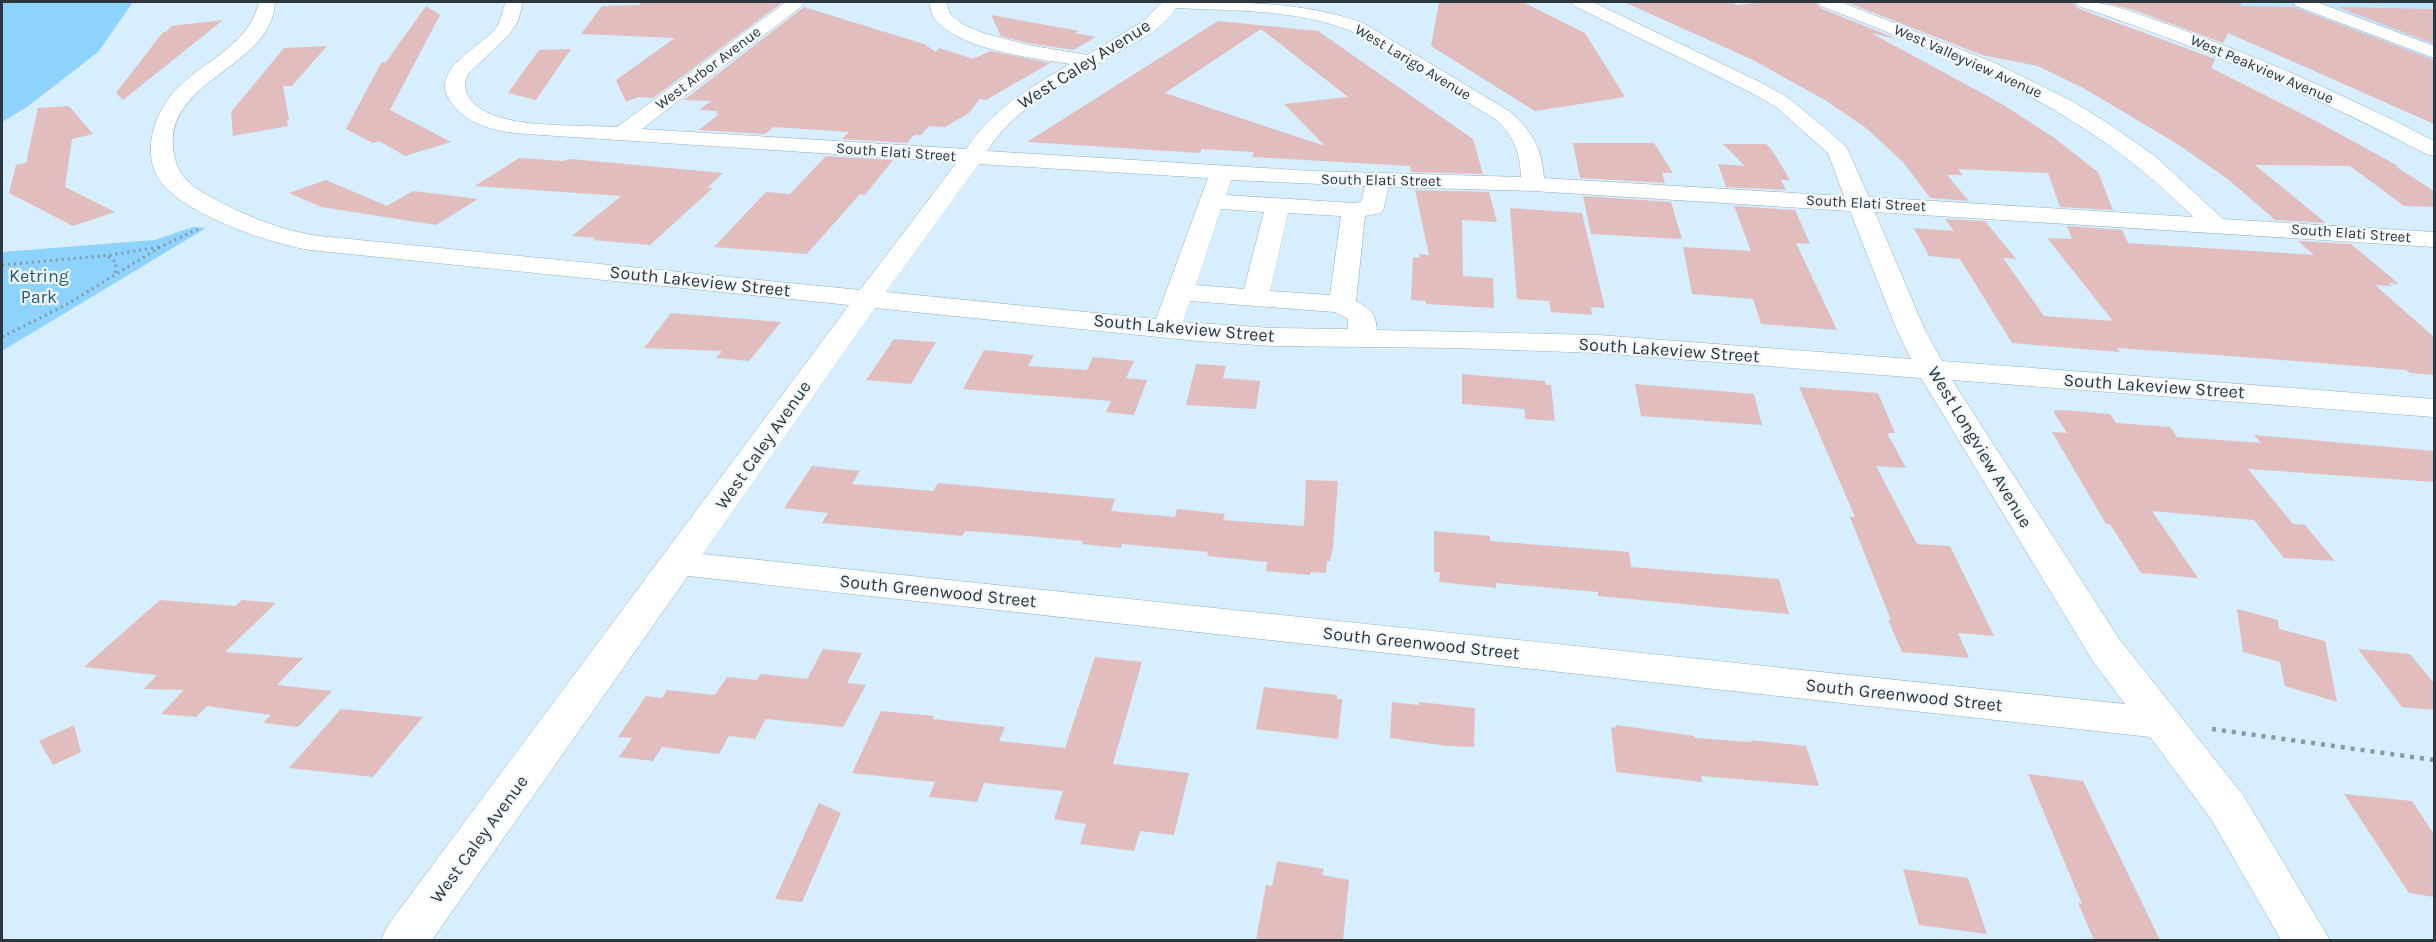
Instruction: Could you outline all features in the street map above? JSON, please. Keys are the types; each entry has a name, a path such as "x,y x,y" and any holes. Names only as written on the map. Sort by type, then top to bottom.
{"street":[{"name":"South Lakeview Street","path":"267,2 265,16 247,40 182,96 173,108 162,134 161,156 172,181 200,201 230,216 292,239 1272,337 1551,342 2434,408"},
{"name":"South Elati Street","path":"514,2 510,21 457,74 452,90 456,98 465,106 498,124 620,135 1314,178 1533,183 2434,239"},
{"name":"West Arbor Avenue","path":"620,135 796,2"},
{"path":"938,2 937,6 943,19 969,35 1004,45 1091,61"},
{"name":"West Caley Avenue","path":"405,940 972,157 984,137 1016,107 1150,25 1165,11 1170,2"},
{"name":"West Larigo Avenue","path":"1170,2 1298,10 1357,27 1502,115 1516,126 1527,142 1532,155 1533,183"},
{"name":"West Longview Avenue","path":"1580,2 1743,80 1783,103 1815,129 1838,152 1910,328 1943,392 2106,650 2228,807 2306,940"},
{"name":"West Valleyview Avenue","path":"1827,2 1960,54 2070,108 2138,153 2171,181 2214,224"},
{"name":"West Peakview Avenue","path":"2084,2 2199,42 2271,71 2355,108 2434,150"},
{"path":"2302,2 2434,52"},
{"path":"1167,328 1222,172"},
{"path":"1211,201 1354,210 1372,208 1378,179"},
{"path":"1255,298 1277,206"},
{"path":"1342,304 1354,210"},
{"path":"1179,292 1342,304 1362,316 1363,339"},
{"name":"South Greenwood Street","path":"679,563 2164,723"}],"path":[{"path":"2,265 101,256 160,247 66,305 2,337"},
{"path":"101,256 116,262 115,276"},
{"path":"2164,723 2434,760"}],"shaded area":[{"path":"2220,2 2434,2 2434,64 2403,48"}],"green space":[{"path":"2,2 133,2 98,52 27,107 2,122"},
{"name":"Ketring Park","path":"193,227 206,228 2,351 2,252 155,240"}],"building":[{"path":"640,2 783,2 653,98 638,97 626,102 616,80 675,38 581,34 602,6 640,5"},
{"path":"1439,2 1523,2 1585,33 1625,97 1535,111 1431,46"},
{"path":"1624,2 1729,2 1737,5 1763,2 1816,2 1820,8 1897,39 1871,33 2002,104 2053,137 2098,172 2113,210 2060,207 2048,173 1958,169 1963,175 1947,175 1969,201 1930,198 1903,162 1866,128 1825,100 1753,60"},
{"path":"1846,2 2073,2 2077,8 2215,59 2211,68 2398,166 2395,166 2434,191 2434,207 2404,206 2350,166 2255,165 2326,223 2275,220 2229,180 2179,145 2085,89 2038,66 1982,55"},
{"path":"2102,2 2241,2 2241,6 2294,7 2434,60 2434,124 2228,33 2223,43 2134,10"},
{"path":"426,6 440,15 390,110 451,142 405,156 379,141 373,143 346,129 381,63 386,62"},
{"path":"804,7 924,44 936,52 939,48 973,59 990,51 1050,63 986,100 980,99 969,113 945,127 929,126 921,135 914,135 907,143 842,139 849,132 774,127 765,134 699,130 719,114 715,114 718,111 699,110 711,101 684,100"},
{"path":"2338,7 2434,9 2434,44"},
{"path":"991,15 1079,31 1075,33 1096,37 1073,50 1028,43 1001,36"},
{"path":"223,20 123,100 116,93 163,32 171,26"},
{"path":"1218,21 1318,31 1473,139 1483,174 1411,172 1410,166 1252,157 1254,152 1202,149 1200,153 1027,142","holes":["1261,29 1348,97 1284,104 1325,146 1165,93"]},
{"path":"327,46 292,86 283,86 288,126 233,136 231,112 284,48"},
{"path":"571,49 536,100 508,93 539,50"},
{"path":"69,106 93,134 72,139 65,187 115,212 73,226 9,193 16,165 26,163 38,108"},
{"path":"1573,143 1654,143 1673,173 1662,173 1665,183 1580,178"},
{"path":"1723,144 1766,144 1790,180 1781,180 1786,190 1726,187 1718,164 1745,166"},
{"path":"826,156 893,160 865,195 860,194 807,254 714,247 766,192 790,194"},
{"path":"519,158 563,161 571,159 723,173 707,188 713,188 650,245 572,236 621,196 475,186"},
{"path":"326,180 387,206 413,191 478,199 436,225 321,207 289,193"},
{"path":"1415,190 1489,192 1497,222 1462,220 1463,276 1493,278 1494,308 1426,304 1426,301 1411,300 1413,257 1420,258 1419,254 1429,255"},
{"path":"1583,196 1671,202 1682,239 1591,234"},
{"path":"1734,206 1795,210 1810,244 1796,243 1837,330 1761,324 1753,299 1692,294 1683,247 1751,251"},
{"path":"1510,208 1582,213 1605,308 1591,307 1592,315 1551,312 1549,301 1517,299"},
{"path":"1945,219 1985,221 2016,259 2003,258 2044,316 2113,321 2047,238 2072,239 2067,226 2122,230 2128,243 2314,255 2298,241 2351,244 2399,284 2375,285 2434,337 2434,375 2410,373 2406,370 2257,358 2117,348 2120,352 2012,343 1960,259 1929,256 1914,228 1954,231"},
{"path":"671,313 781,322 749,361 716,358 722,351 644,348"},
{"path":"894,339 936,342 911,384 866,380"},
{"path":"984,350 1034,355 1028,366 1087,370 1093,357 1134,361 1126,378 1147,380 1134,415 1106,412 1111,401 963,389"},
{"path":"1196,364 1226,366 1223,378 1260,381 1256,409 1186,405"},
{"path":"1462,374 1545,381 1546,385 1551,385 1555,421 1525,419 1525,409 1462,404"},
{"path":"1635,384 1754,394 1762,425 1641,416"},
{"path":"1799,387 1878,393 1895,433 1887,433 1906,468 1876,466 1917,544 1950,546 1994,636 1958,633 1969,658 1902,652 1850,517 1855,517"},
{"path":"2053,411 2110,414 2116,423 2170,427 2177,437 2261,443 2254,435 2434,451 2434,482 2248,469 2293,524 2305,525 2335,561 2284,558 2254,520 2152,511 2198,578 2141,573 2110,524 2106,524 2052,432 2067,433"},
{"path":"812,466 860,471 852,484 933,491 938,483 1115,499 1111,511 1175,517 1177,509 1225,514 1223,520 1304,526 1306,480 1338,481 1333,547 1330,561 1327,561 1326,573 1311,572 1310,575 1266,571 1267,562 1207,556 1208,552 1122,544 1121,548 1082,544 1083,541 983,532 965,531 962,536 822,523 828,513 784,508"},
{"path":"1434,531 1490,536 1490,541 1629,552 1631,567 1779,579 1789,614 1598,596 1598,592 1496,583 1496,588 1439,582 1440,572 1434,572"},
{"path":"160,600 235,606 242,600 276,603 225,652 303,658 277,685 332,691 298,727 263,723 271,715 207,706 196,717 161,714 184,690 144,689 157,675 84,667"},
{"path":"2237,609 2278,620 2279,629 2325,641 2337,702 2285,686 2280,662 2243,652"},
{"path":"823,649 862,653 847,683 866,685 843,727 766,719 755,739 729,736 719,754 662,747 653,761 619,757 632,738 618,737 646,696 662,698 667,690 715,695 727,677 757,680 761,674 807,679"},
{"path":"2358,649 2410,654 2434,683 2434,710 2402,707"},
{"path":"1095,657 1142,662 1113,764 1189,773 1174,835 1140,831 1134,851 1080,844 1086,824 1054,819 1063,791 984,783 977,802 929,797 935,782 852,773 881,711 934,716 933,719 1005,727 999,741 1065,748"},
{"path":"1264,687 1337,695 1337,699 1342,699 1338,739 1256,729"},
{"path":"1392,702 1419,705 1419,702 1475,708 1474,747 1447,746 1390,738"},
{"path":"341,709 423,717 373,777 289,768"},
{"path":"74,725 81,752 53,765 39,741"},
{"path":"1616,725 1694,736 1695,738 1752,742 1751,740 1806,746 1819,786 1701,776 1702,782 1616,772 1611,727 1615,728"},
{"path":"2028,774 2083,781 2160,940 2094,940 2078,903 2082,904"},
{"path":"2344,794 2412,801 2434,834 2434,897 2409,893"},
{"path":"819,803 841,813 802,902 775,899"},
{"path":"1277,861 1324,869 1322,875 1349,880 1343,940 1256,940 1266,885 1272,886"},
{"path":"1903,869 1968,878 1987,934 1919,925"}]}
